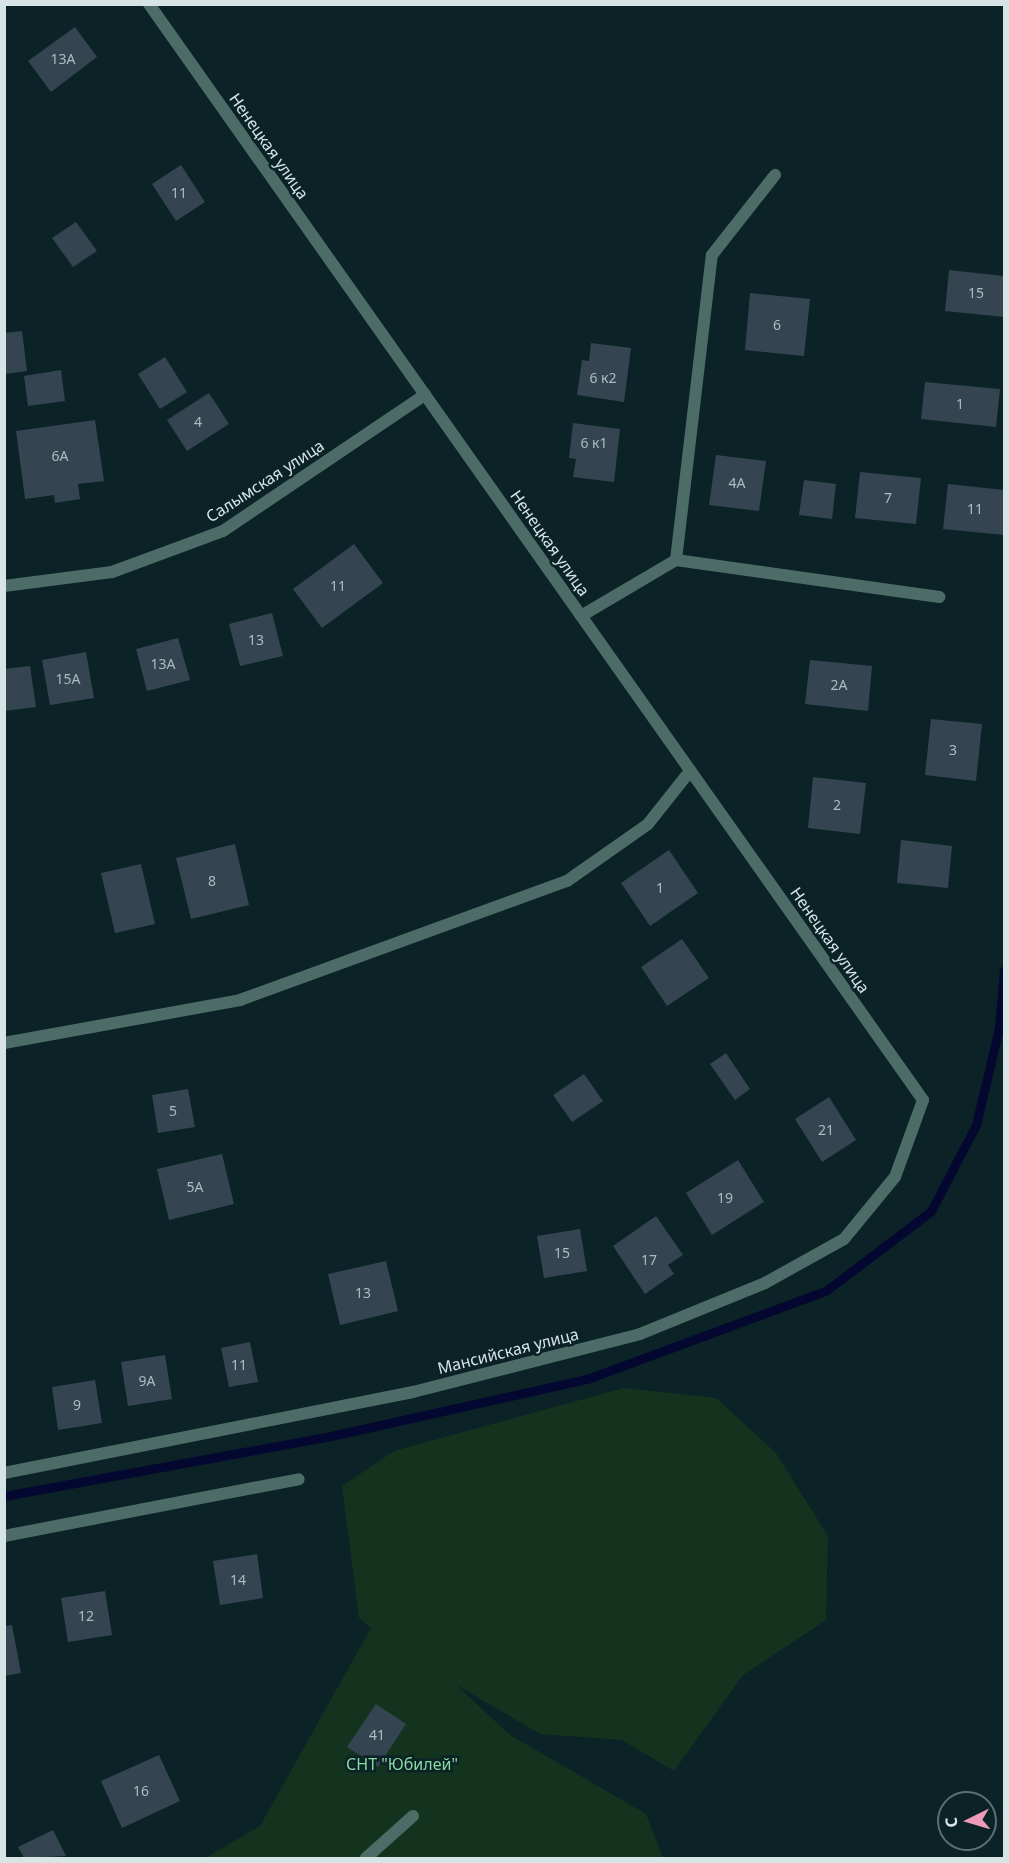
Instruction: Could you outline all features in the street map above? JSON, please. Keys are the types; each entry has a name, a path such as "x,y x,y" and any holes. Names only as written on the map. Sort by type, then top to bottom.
{"street":[{"name":"Ненецкая улица","path":"149,4 923,1100"},
{"path":"676,560 712,255 775,175"},
{"name":"Салымская улица","path":"4,586 112,572 223,531 425,395"},
{"path":"581,616 676,560 939,597"},
{"path":"4,1043 240,1000 567,881 648,824 690,771"},
{"name":"Мансийская улица","path":"4,1473 413,1392 640,1334 765,1283 844,1239 895,1177 923,1100"},
{"path":"4,1536 299,1479"},
{"path":"366,1858 414,1816"}],"green space":[{"name":"СНТ \"Юбилей\"","path":"624,1388 716,1398 776,1453 828,1536 826,1620 743,1675 674,1771 622,1740 540,1734 455,1684 510,1735 646,1814 663,1858 205,1858 260,1826 371,1628 359,1618 342,1486 394,1451"}],"building":[{"path":"75,27 97,57 51,92 28,61"},
{"path":"181,165 205,202 176,221 152,184"},
{"path":"76,222 97,251 73,267 52,238"},
{"path":"949,270 1004,276 1004,317 945,311"},
{"path":"750,293 810,299 804,356 745,350"},
{"path":"22,331 27,371 4,374 4,333"},
{"path":"591,343 631,348 624,402 577,395 582,360 589,361"},
{"path":"165,357 187,392 160,409 138,374"},
{"path":"61,370 65,401 28,406 24,376"},
{"path":"925,382 1000,389 996,427 921,419"},
{"path":"209,393 229,424 187,451 167,420"},
{"path":"95,420 104,481 78,484 80,499 55,503 54,495 25,499 16,431"},
{"path":"573,423 620,429 614,482 573,477 576,459 569,458"},
{"path":"716,455 766,461 759,511 709,505"},
{"path":"860,472 921,478 916,524 855,518"},
{"path":"804,480 836,484 832,519 799,515"},
{"path":"948,484 1004,490 1004,535 943,529"},
{"path":"354,544 383,583 322,628 293,589"},
{"path":"272,613 283,656 240,666 229,624"},
{"path":"178,638 190,680 147,691 136,649"},
{"path":"86,652 94,698 50,705 42,660"},
{"path":"810,660 872,666 868,711 805,704"},
{"path":"30,666 36,707 4,711 4,669"},
{"path":"931,719 982,724 976,781 925,775"},
{"path":"813,777 866,783 860,834 808,828"},
{"path":"901,840 952,846 948,888 897,883"},
{"path":"235,844 249,905 191,919 176,858"},
{"path":"669,850 698,893 650,926 621,883"},
{"path":"141,864 155,924 115,933 101,873"},
{"path":"682,939 709,978 667,1006 641,967"},
{"path":"726,1053 750,1089 735,1100 710,1064"},
{"path":"584,1074 603,1101 572,1122 553,1095"},
{"path":"188,1089 195,1127 158,1133 152,1095"},
{"path":"829,1097 856,1140 822,1162 795,1119"},
{"path":"222,1154 234,1204 169,1220 157,1169"},
{"path":"738,1160 764,1202 712,1235 686,1193"},
{"path":"656,1216 683,1255 668,1265 674,1274 645,1294 613,1246"},
{"path":"580,1229 587,1271 544,1278 537,1236"},
{"path":"386,1261 398,1311 340,1325 328,1274"},
{"path":"250,1342 258,1382 229,1387 221,1348"},
{"path":"165,1355 172,1399 128,1406 121,1362"},
{"path":"95,1380 102,1423 58,1430 52,1387"},
{"path":"257,1554 263,1598 220,1605 213,1561"},
{"path":"105,1591 112,1635 68,1642 61,1598"},
{"path":"12,1625 21,1673 4,1676 4,1626"},
{"path":"376,1704 406,1724 378,1767 347,1747"},
{"path":"159,1755 180,1801 122,1828 101,1781"},
{"path":"53,1830 66,1856 24,1858 18,1847"}],"waterway":[{"path":"4,1496 331,1436 587,1379 827,1290 931,1211 976,1125 999,1028 1004,970"}]}
